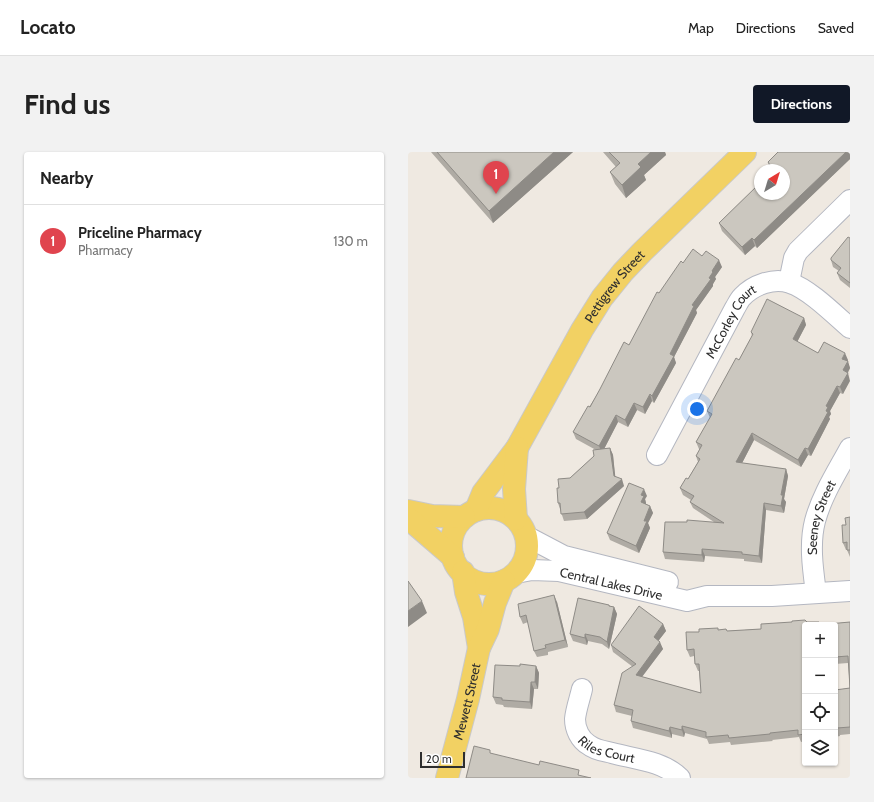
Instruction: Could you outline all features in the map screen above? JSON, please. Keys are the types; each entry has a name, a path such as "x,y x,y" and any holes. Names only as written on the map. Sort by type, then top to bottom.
{"main road":[{"name":"Pettigrew Street","path":"470,513 517,448 582,330 602,298 623,272 642,252 746,152"},
{"name":"Pettigrew Street","path":"517,448 514,489 521,527"},
{"path":"408,511 432,516 470,513 486,508 508,512 521,527 527,546 526,556 522,566 510,577 494,583 482,583 472,579 408,518"},
{"path":"458,564 452,546 453,535 457,525 470,513"},
{"name":"Mewett Street","path":"458,564 474,617 479,648"},
{"name":"Mewett Street","path":"447,778 468,699 479,648 488,629 495,603 510,577"}],"street":[{"path":"850,200 798,251 794,258 789,282 801,288 850,328"},
{"name":"McCorley Court","path":"657,455 720,335 742,297 754,288 765,283 789,282"},
{"name":"Seeney Street","path":"816,593 813,542 815,523 823,499 850,448"},
{"name":"Central Lakes Drive","path":"521,527 564,556 686,586 707,596"},
{"name":"Central Lakes Drive","path":"510,577 532,570 559,570 687,601 707,596 772,596 850,591"},
{"name":"Riles Court","path":"582,689 575,718 576,729 581,738 588,745 597,750 654,763 667,768 680,778"}],"building":[{"path":"437,152 554,152 489,211"},
{"path":"609,152 651,152 638,164 641,167 622,185 610,172 620,163"},
{"path":"778,152 846,152 754,240 752,238 742,247 719,223 754,189 754,200 790,200 790,164 769,164 768,162"},
{"path":"848,237 850,238 850,283 837,273 841,268 831,260"},
{"path":"693,249 702,256 706,251 719,260 709,278 711,279 692,305 694,306 670,354 674,356 652,396 650,394 643,407 634,403 625,420 616,415 599,446 573,432 588,406 590,407 624,342 629,345 657,292 659,293 681,261 683,263"},
{"path":"767,299 804,318 793,339 818,353 824,342 845,353 842,359 848,361 843,370 848,373 840,387 837,386 826,406 828,407 826,411 828,412 808,449 805,448 798,460 752,433 736,462 786,469 781,495 783,495 781,506 764,503 759,556 742,554 742,552 702,549 702,555 663,552 665,522 687,522 687,520 724,523 690,502 694,496 680,488 686,478 688,479 700,459 696,456 702,445 696,442 712,414 707,411 736,358 739,360 753,334 751,332"},
{"path":"610,448 614,476 622,479 584,512 561,514 560,503 558,503 558,479 570,478 594,456 593,450"},
{"path":"629,483 644,489 641,495 644,496 641,502 650,506 644,521 647,521 636,546 607,533"},
{"path":"850,517 850,550 847,550 847,542 843,543 842,525 846,525 845,518"},
{"path":"408,581 422,601 408,611"},
{"path":"554,595 565,640 545,645 546,648 534,651 526,615 520,617 518,604"},
{"path":"578,598 614,607 607,642 600,637 585,634 585,638 570,634"},
{"path":"639,606 663,624 654,637 660,642 636,675 701,693 699,664 695,664 694,649 687,650 686,632 699,632 699,629 718,628 718,630 726,629 727,631 761,629 761,624 805,620 807,622 802,622 802,734 798,735 798,730 729,738 728,735 706,737 706,732 682,726 682,730 670,727 669,731 631,721 633,710 614,705 622,673 636,664 611,645"},
{"path":"850,622 850,688 848,656 838,657 838,623"},
{"path":"520,664 536,666 535,682 531,682 530,702 502,700 502,698 493,697 495,665 520,666"},
{"path":"850,688 850,727 838,728 838,690"},
{"path":"474,746 490,750 490,753 539,765 540,761 579,770 578,775 591,778 466,778"}],"place":[{"name":"Priceline Pharmacy","path":"496,194"}]}
